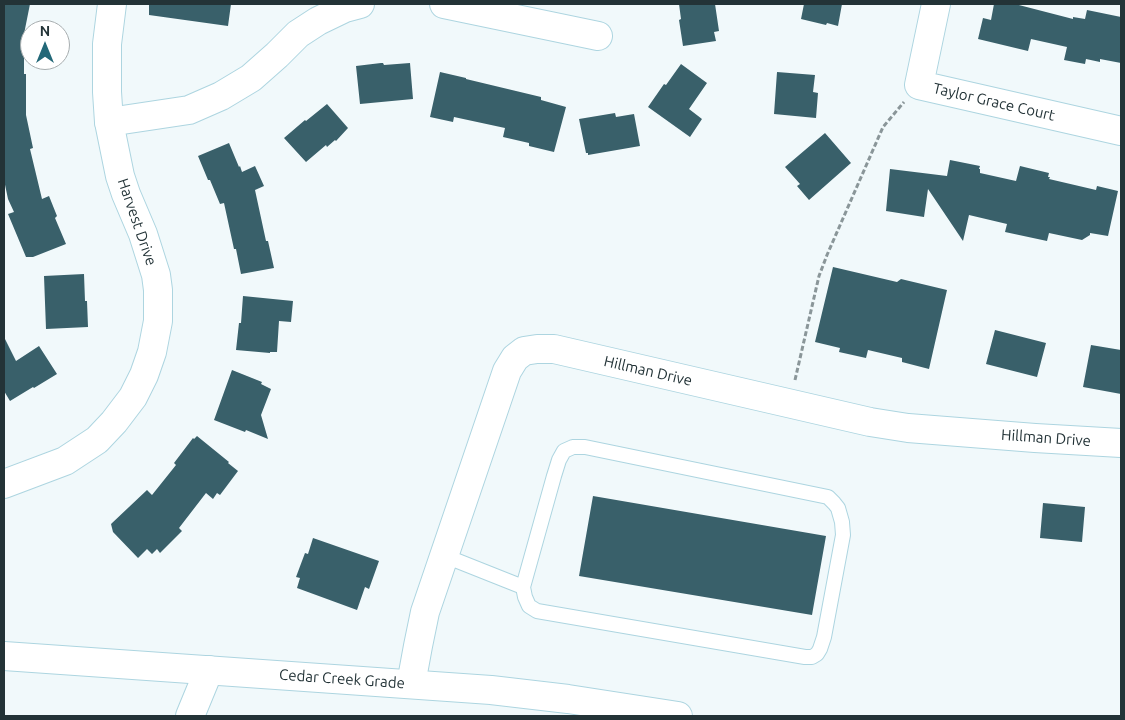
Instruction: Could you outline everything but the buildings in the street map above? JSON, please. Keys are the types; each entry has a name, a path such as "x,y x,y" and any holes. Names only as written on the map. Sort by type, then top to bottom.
{"street":[{"name":"Harvest Drive","path":"4,484 65,461 96,440 114,422 133,397 144,375 152,352 158,321 156,275 144,234 120,176 109,122 107,44 112,4"},
{"path":"109,122 189,110 221,96 251,78 277,56 298,34 318,21 345,8 360,4"},
{"path":"444,4 598,36"},
{"name":"Taylor Grace Court","path":"936,4 918,85 1121,131"},
{"name":"Hillman Drive","path":"411,684 426,612 507,371 514,358 524,351 554,349 870,422 908,428 1121,443"},
{"name":"Cedar Creek Grade","path":"4,656 491,690 564,707 678,716"},
{"path":"190,716 209,670"}],"lane":[{"path":"573,446 585,446 828,497 838,508 842,522 843,535 824,637 820,649 812,657 537,610 529,606 523,588 559,460 564,451 573,446"},
{"path":"445,556 523,588"}],"path":[{"path":"790,404 819,276 827,255 883,127 918,85"}]}
